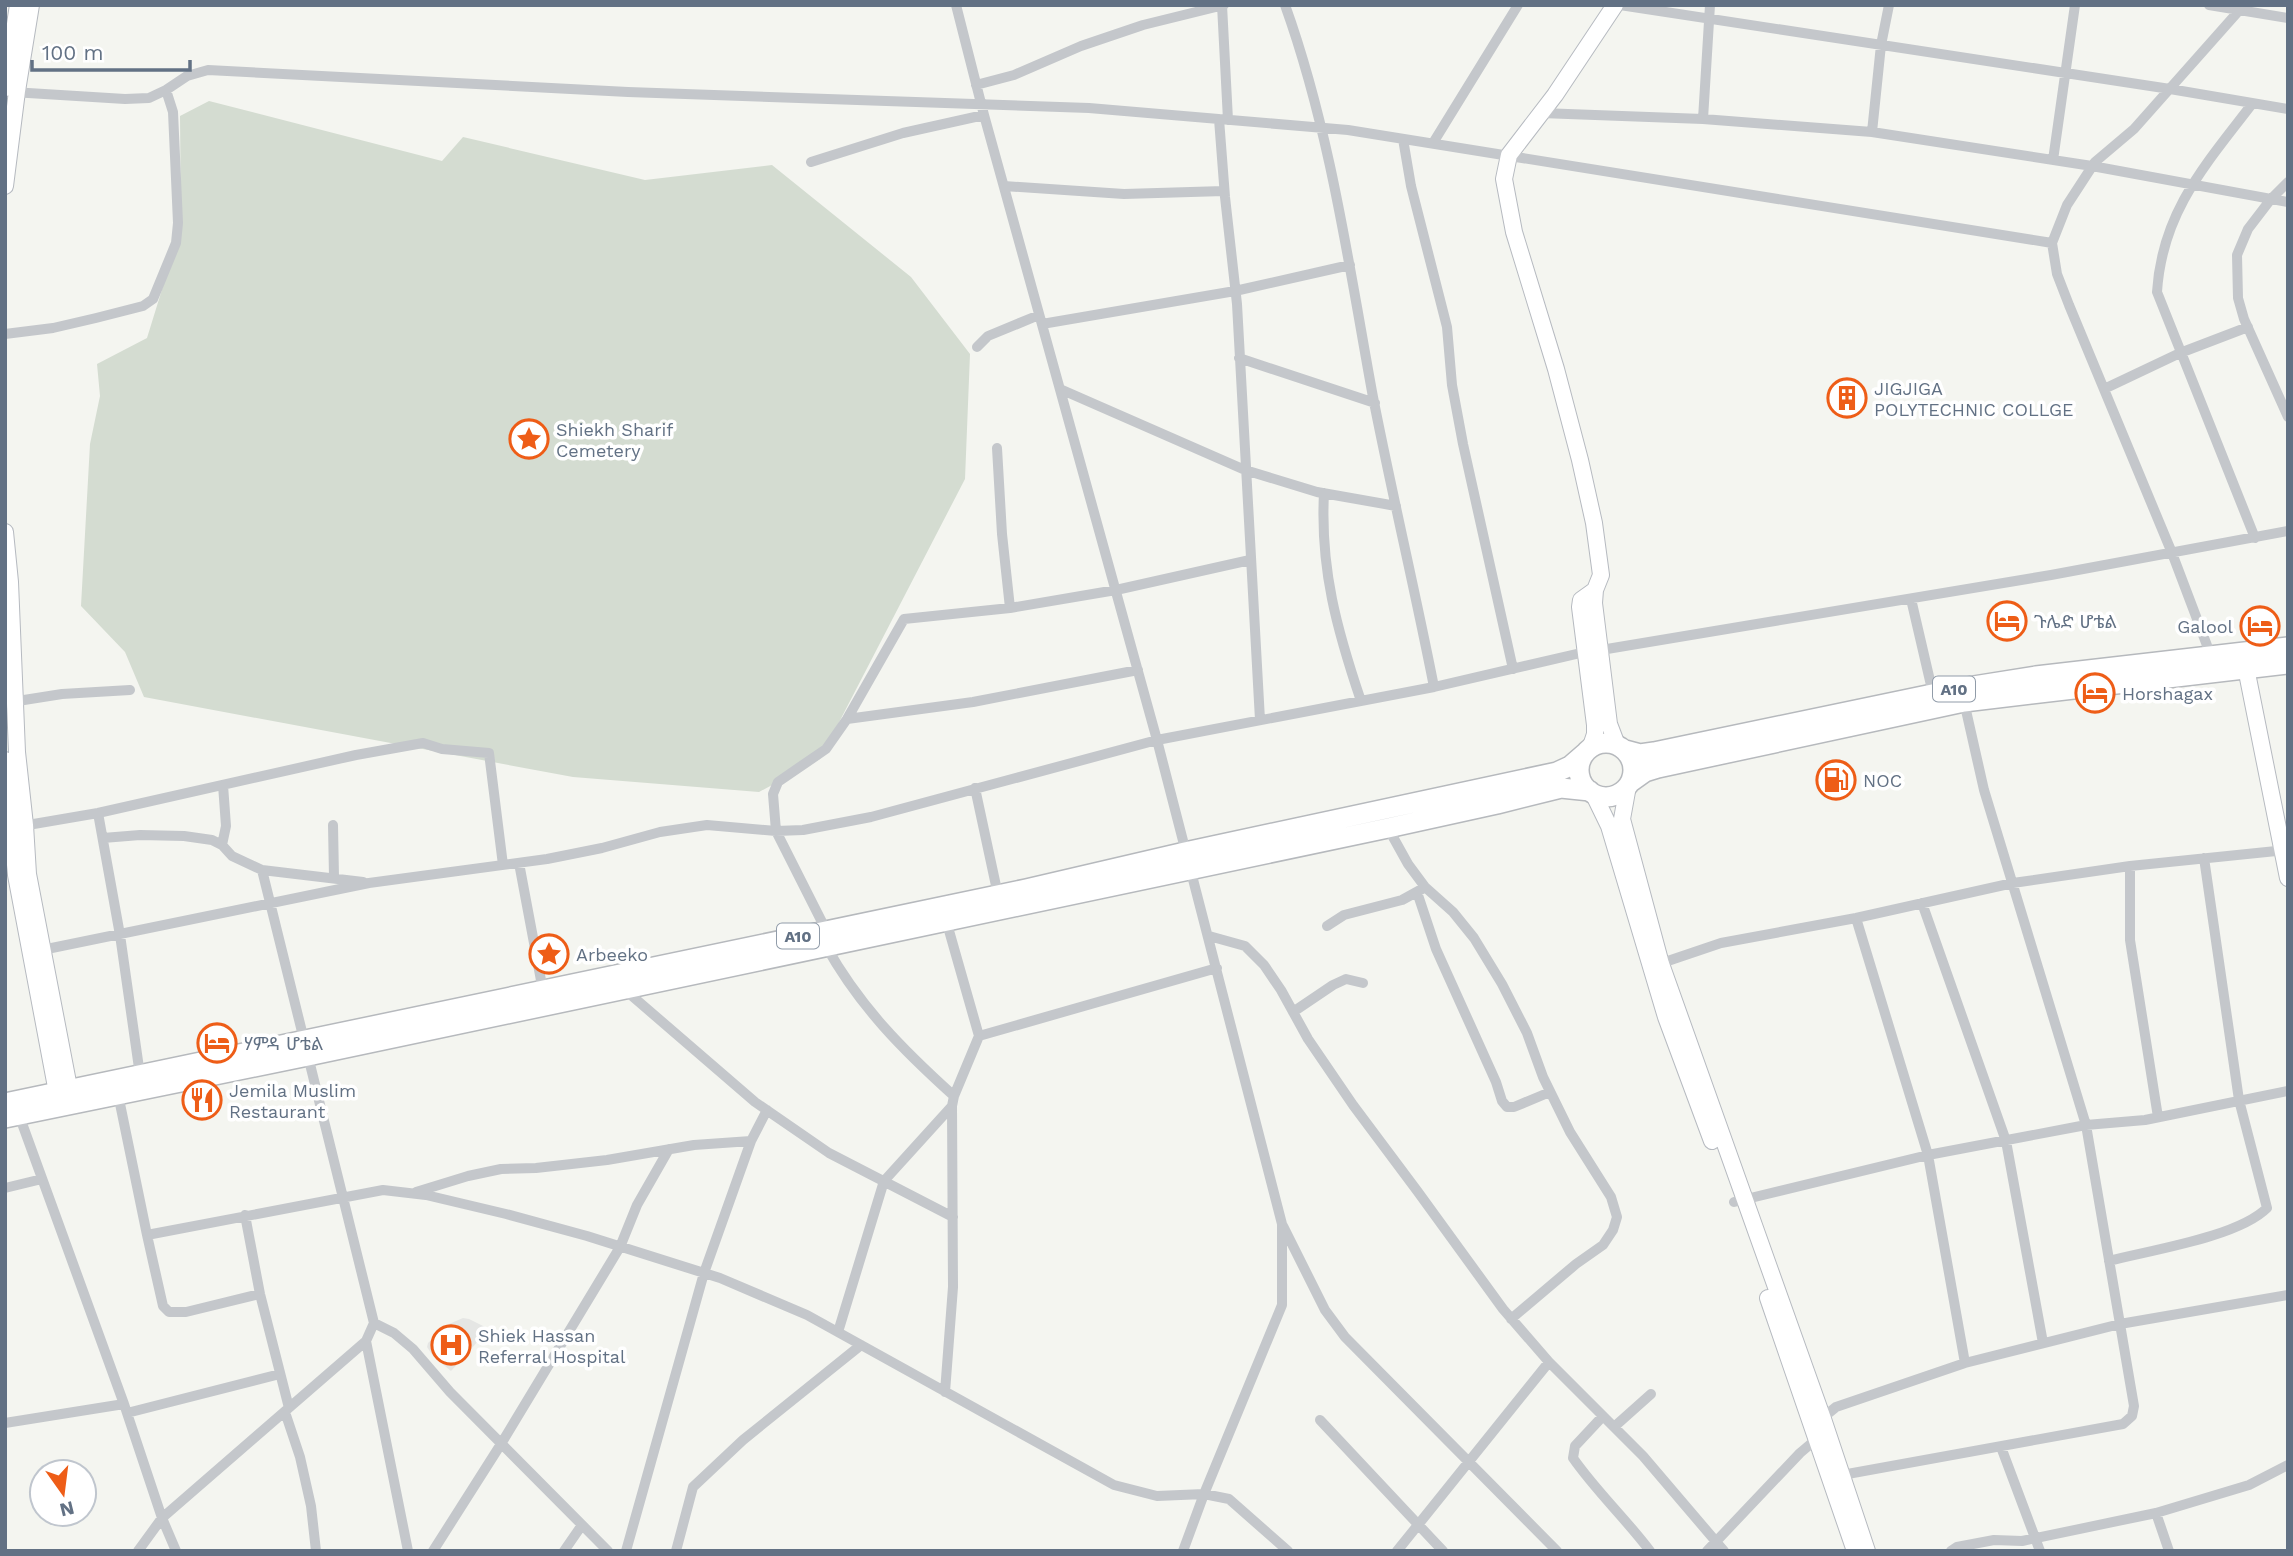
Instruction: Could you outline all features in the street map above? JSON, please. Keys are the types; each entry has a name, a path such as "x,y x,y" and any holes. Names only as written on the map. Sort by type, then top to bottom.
{"highway":[{"name":"A10","path":"10,1112 140,1075 305,1049 826,938 998,895 1188,860 1388,828 1561,788 1611,797 1619,794 1645,772 1658,768 2036,676 2288,647"},
{"name":"A10","path":"1962,695 2288,664"},
{"name":"A10","path":"826,938 946,920 1557,772 1570,766 1600,743 1640,754 1935,701"},
{"path":"1621,747 1633,764 1629,784"},
{"path":"1587,751 1579,771 1581,780 1591,792"},
{"name":"A10","path":"64,1098 118,1094 543,991 618,982"}],"main road":[{"path":"5,186 9,90 18,5"},
{"path":"14,43 31,5"},
{"path":"1618,5 1510,155 1504,179 1514,232 1556,369 1594,523 1601,575 1595,590 1581,600 1609,724 1621,747"},
{"path":"5,532 10,582 10,703 17,752 14,827 16,876 24,925 64,1098"},
{"path":"1587,751 1595,734 1593,651"},
{"path":"2246,668 2285,850 2288,878"},
{"path":"5,760 14,827 28,874 42,950 64,1098"},
{"path":"1629,784 1622,820 1666,1017 1739,1200 1820,1428 1855,1551"},
{"path":"1591,792 1609,826 1655,965"},
{"path":"1820,1428 1842,1475 1867,1551"}],"street":[{"path":"956,5 982,109 1157,740 1282,1224 1325,1310 1345,1337 1557,1551"},
{"path":"976,85 1014,75 1081,46 1143,25 1223,5 1224,191 1235,291 1260,720"},
{"path":"1284,5 1301,50 1320,128 1434,687"},
{"path":"1433,144 1518,5"},
{"path":"1618,5 2288,109"},
{"path":"1703,119 1710,5"},
{"path":"1872,132 1881,45 1889,5"},
{"path":"2053,160 2075,5"},
{"path":"2209,5 2242,8 2288,18"},
{"path":"2211,656 2172,553 2057,274 2052,243 2067,205 2092,166 2134,129 2242,8"},
{"path":"9,90 125,99 149,98 187,76 208,70 982,109 1088,108 1320,128 1403,139 2052,243"},
{"path":"5,334 53,328 96,318 143,306 153,299 176,243 178,223 173,112 166,90"},
{"path":"2252,104 2191,184 2171,225 2158,268 2157,292 2255,538"},
{"path":"811,162 982,109"},
{"path":"1541,113 1703,119 1872,132 2092,166 2288,202"},
{"path":"1403,139 1411,186 1447,327 1452,385 1513,669"},
{"path":"2288,182 2248,229 2237,255 2238,298 2288,417"},
{"path":"1004,186 1124,194 1224,191"},
{"path":"976,347 988,336 1041,320 1235,291 1350,265"},
{"path":"2104,389 2180,353 2248,327"},
{"path":"1239,358 1375,403"},
{"path":"1060,390 1245,470 1324,493 1396,506"},
{"path":"997,448 1010,608"},
{"path":"1324,493 1322,531 1326,568 1342,644 1361,701"},
{"path":"42,950 369,883 519,863 602,848 660,832 708,825 776,831 803,830 871,817 1157,740 1434,687 1593,651 1911,599 2288,531"},
{"path":"945,1392 953,1287 953,1101 869,1011 843,976 776,831 773,794 778,782 826,749 847,719 904,619 1010,608 1116,590 1250,560"},
{"path":"1911,599 1935,701"},
{"path":"847,719 986,700 1138,670"},
{"path":"10,703 62,694 130,690"},
{"path":"1842,1475 2123,1424 2132,1416 2134,1406 2086,1125 1984,790 1962,695"},
{"path":"14,827 98,813 356,755 423,743 442,749 489,753 503,865"},
{"path":"222,845 226,818 223,785"},
{"path":"975,789 998,895"},
{"path":"98,813 120,935 140,1075"},
{"path":"332,825 334,877"},
{"path":"1388,828 1421,890 1436,949 1502,1101 1507,1107 1514,1107 1550,1092"},
{"path":"103,838 140,835 212,840 222,845 232,856 262,870 369,883"},
{"path":"1655,965 1721,943 1856,918 2013,883 2130,866 2285,850"},
{"path":"2109,1261 2227,1231 2258,1216 2267,1208 2239,1100 2204,858"},
{"path":"519,863 543,991"},
{"path":"2130,866 2130,940 2158,1117"},
{"path":"138,1551 162,1518 366,1341 373,1323 262,870"},
{"path":"1327,926 1344,915 1402,900 1421,890"},
{"path":"1421,890 1453,912 1481,950 1527,1033 1550,1092 1570,1132 1611,1197 1617,1217 1613,1230 1603,1245 1549,1285 1511,1319"},
{"path":"1922,903 2006,1141 2043,1343"},
{"path":"1856,918 1928,1154 1965,1363"},
{"path":"838,1332 884,1181 953,1101 979,1036 946,920"},
{"path":"1209,936 1245,946 1264,965 1308,1039 1353,1105 1511,1319 1549,1362 1643,1456 1724,1551"},
{"path":"979,1036 1217,968"},
{"path":"1293,1012 1346,979 1363,983"},
{"path":"618,982 755,1102 829,1153 953,1217"},
{"path":"1739,1200 1928,1154 2086,1125 2158,1117 2288,1091"},
{"path":"118,1094 163,1306 169,1312 186,1312 260,1294"},
{"path":"626,1551 704,1273 751,1141 767,1110"},
{"path":"10,1112 42,1179 176,1551"},
{"path":"412,1193 501,1169 536,1168 694,1145 751,1141"},
{"path":"433,1551 620,1247 637,1205 669,1149"},
{"path":"5,1188 42,1179"},
{"path":"147,1235 383,1190 412,1193 506,1214 704,1273 807,1315 1114,1485 1157,1496 1204,1494 1228,1499 1288,1551"},
{"path":"246,1215 260,1294 311,1506 316,1551"},
{"path":"1183,1551 1282,1305 1282,1224"},
{"path":"1707,1551 1800,1452 1836,1408 1965,1363 2043,1343 2120,1324 2288,1295"},
{"path":"373,1323 394,1333 413,1349 450,1392 608,1551"},
{"path":"366,1341 408,1551"},
{"path":"676,1551 693,1487 743,1440 860,1345"},
{"path":"1397,1551 1549,1362"},
{"path":"5,1423 126,1408 281,1374"},
{"path":"1614,1427 1651,1394"},
{"path":"1603,1416 1575,1446 1573,1458 1650,1551"},
{"path":"1320,1420 1443,1551"},
{"path":"2001,1447 2040,1551"},
{"path":"1951,1551 1957,1547 1994,1540 2022,1541 2157,1513 2249,1485 2288,1465"},
{"path":"2157,1513 2169,1551"},
{"path":"564,1551 582,1525"}],"shaded area":[{"path":"209,101 442,161 463,137 645,180 772,165 911,277 970,354 965,479 820,759 759,792 573,777 144,697 125,652 81,606 90,444 100,396 97,364 147,338 181,228 180,116"},
{"name":"Shiek Hassan Referral Hospital","path":"463,1318 489,1329 451,1371 433,1356 427,1347 449,1324"}],"place":[{"name":"JIGJIGA POLYTECHNIC COLLGE","path":"1847,398"},
{"name":"Shiekh Sharif Cemetery","path":"529,439"},
{"name":"ጉሌድ ሆቴል","path":"2007,621"},
{"name":"Galool","path":"2260,626"},
{"name":"Horshagax","path":"2095,693"},
{"name":"NOC","path":"1836,780"},
{"name":"Arbeeko","path":"549,954"},
{"name":"ሃምዳ ሆቴል","path":"217,1043"},
{"name":"Jemila Muslim Restaurant","path":"202,1100"},
{"name":"Shiek Hassan Referral Hospital","path":"451,1345"}]}
